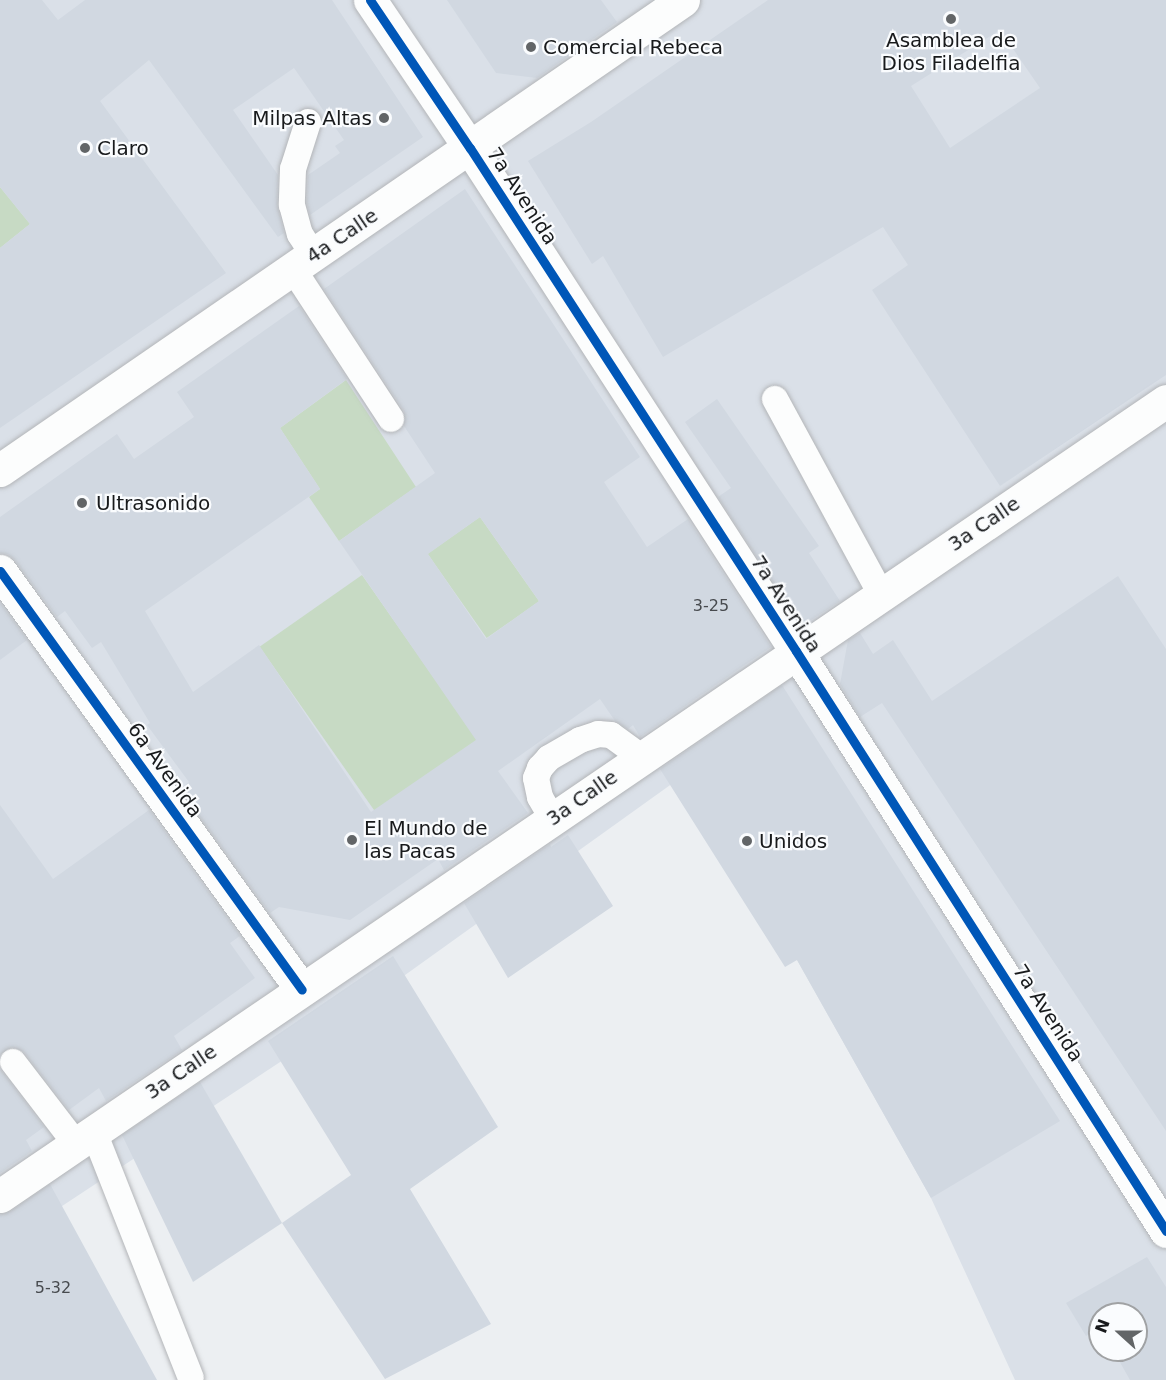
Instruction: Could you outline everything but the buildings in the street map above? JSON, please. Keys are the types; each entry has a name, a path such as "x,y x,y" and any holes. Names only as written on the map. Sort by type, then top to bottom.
{"main road":[{"name":"7a Avenida","path":"370,0 470,148 796,651 1166,1232"},
{"name":"4a Calle","path":"0,470 683,0"},
{"name":"3a Calle","path":"0,1196 796,651 1166,401"},
{"name":"6a Avenida","path":"0,571 302,990"}],"lane":[{"path":"308,122 293,169 292,205 300,234 303,262 392,419"},
{"path":"775,399 881,594"},
{"path":"552,818 540,797 537,778 540,768 549,758 580,740 598,734 611,735 641,757"},
{"path":"13,1062 85,1138 191,1378"}],"shaded area":[{"path":"0,0 1166,0 1166,1380 1015,1380 931,1198 797,960 735,740 793,697 327,1031 0,1247"}],"green space":[{"path":"0,187 30,224 0,248"},
{"path":"346,380 416,487 339,541 309,497 320,489 280,428"},
{"path":"480,517 539,601 487,638 428,554"},
{"path":"362,575 477,740 375,811 260,647"}],"cycle path":[{"path":"370,0 470,148 796,651 1166,1231"},
{"path":"0,571 302,990"}],"place":[{"name":"Asamblea de Dios Filadelfia","path":"951,19"},
{"name":"Comercial Rebeca","path":"531,47"},
{"name":"Milpas Altas","path":"384,118"},
{"name":"Claro","path":"85,148"},
{"name":"Ultrasonido","path":"82,503"},
{"name":"El Mundo de las Pacas","path":"352,840"},
{"name":"Unidos","path":"747,841"}]}
